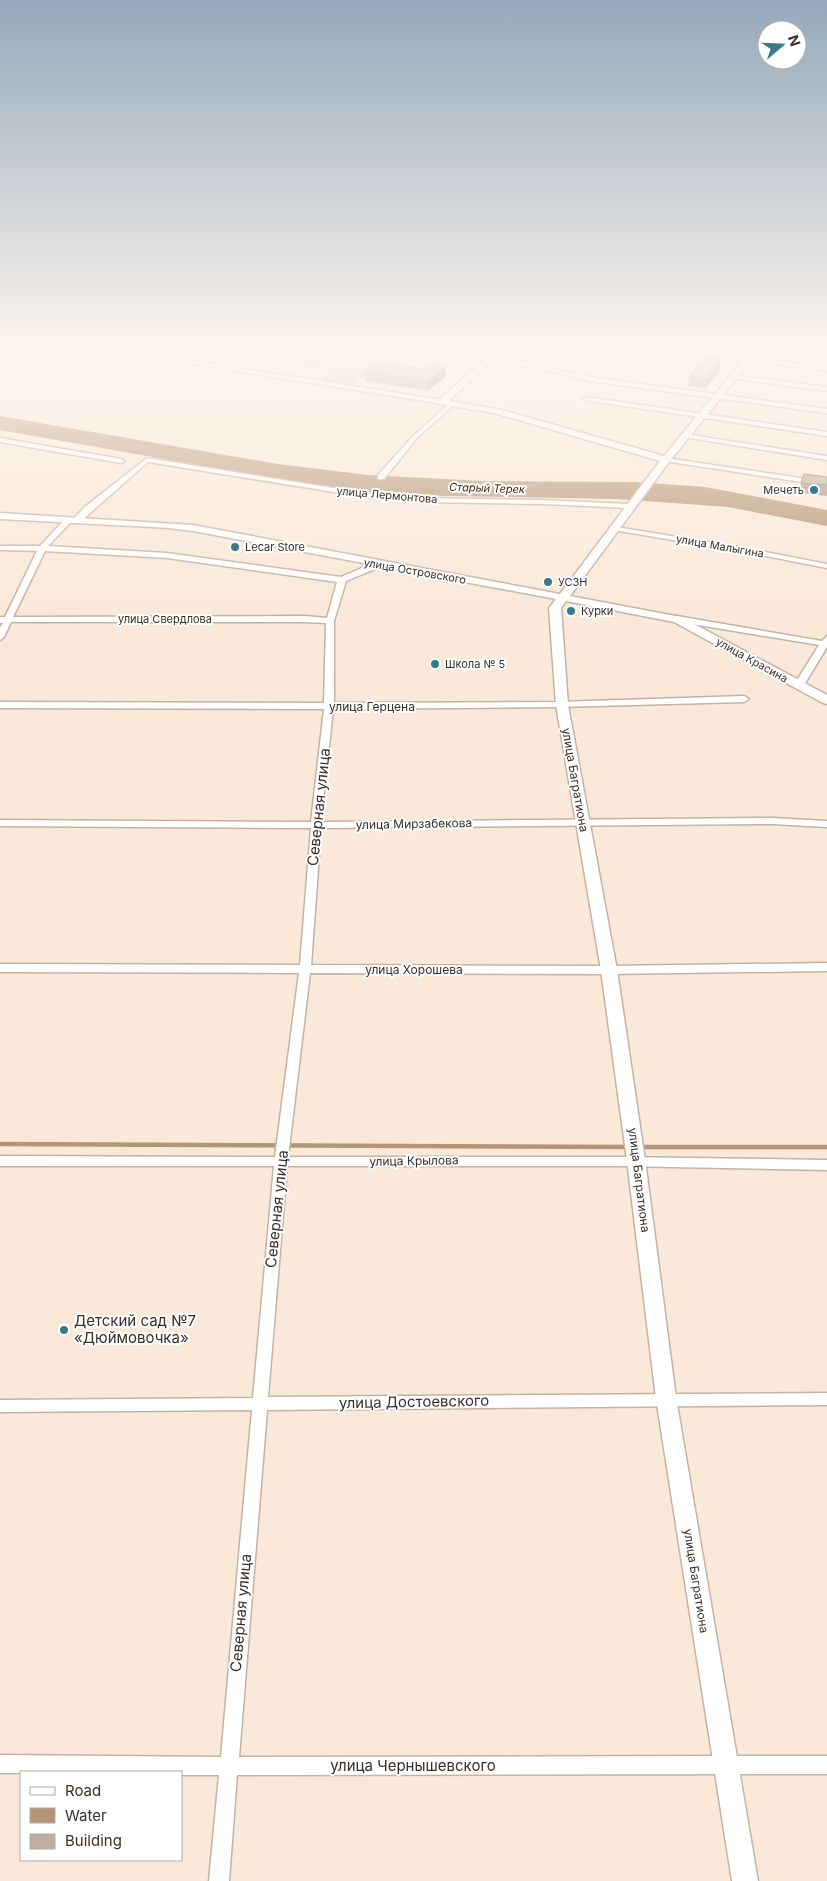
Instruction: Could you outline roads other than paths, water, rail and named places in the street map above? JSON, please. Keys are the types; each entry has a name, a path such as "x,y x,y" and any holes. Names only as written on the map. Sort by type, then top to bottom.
{"main road":[{"path":"581,436 666,460 685,436"},
{"name":"улица Багратиона","path":"666,460 631,504 555,608 562,705 609,970 636,1160 666,1398 745,1881"},
{"name":"улица Островского","path":"0,516 170,525 193,528 677,619"},
{"name":"улица Красина","path":"677,619 827,700"}],"street":[{"path":"381,477 415,436"},
{"path":"685,436 827,458"},
{"path":"0,440 122,461"},
{"name":"улица Лермонтова","path":"73,520 147,460 370,496 419,500 631,504"},
{"path":"666,460 827,484"},
{"path":"0,637 4,620 42,548 73,520"},
{"name":"улица Малыгина","path":"613,528 827,566"},
{"path":"0,548 114,550 191,558 308,577 342,580 379,564"},
{"name":"Северная улица","path":"219,1881 281,1163 305,970 316,825 329,707 330,621 342,580"},
{"name":"улица Свердлова","path":"4,620 305,619 330,621"},
{"name":"улица Островского","path":"677,619 826,642"},
{"path":"799,685 826,642"},
{"name":"улица Герцена","path":"0,705 329,707 562,705 744,699"},
{"name":"улица Мирзабекова","path":"0,823 316,825 772,822 827,824"},
{"name":"улица Хорошева","path":"0,968 609,970 827,967"},
{"name":"улица Крылова","path":"0,1161 281,1163 454,1160 636,1160 827,1165"},
{"name":"улица Достоевского","path":"0,1406 259,1405 666,1398 827,1399"},
{"name":"улица Чернышевского","path":"0,1764 228,1766 827,1765"}],"water":[{"name":"Старый Терек","path":"33,436 115,436 278,464 368,475 483,481 636,482 705,487 827,510 827,526 728,507 617,499 395,495 232,471"}],"waterway":[{"path":"0,1144 630,1147"},
{"path":"639,1147 827,1147"}],"place":[{"name":"Мечеть","path":"814,490"},
{"name":"Lecar Store","path":"235,547"},
{"name":"УСЗН","path":"548,582"},
{"name":"Курки","path":"571,611"},
{"name":"Школа № 5","path":"435,664"},
{"name":"Детский сад №7 «Дюймовочка»","path":"64,1330"}]}
